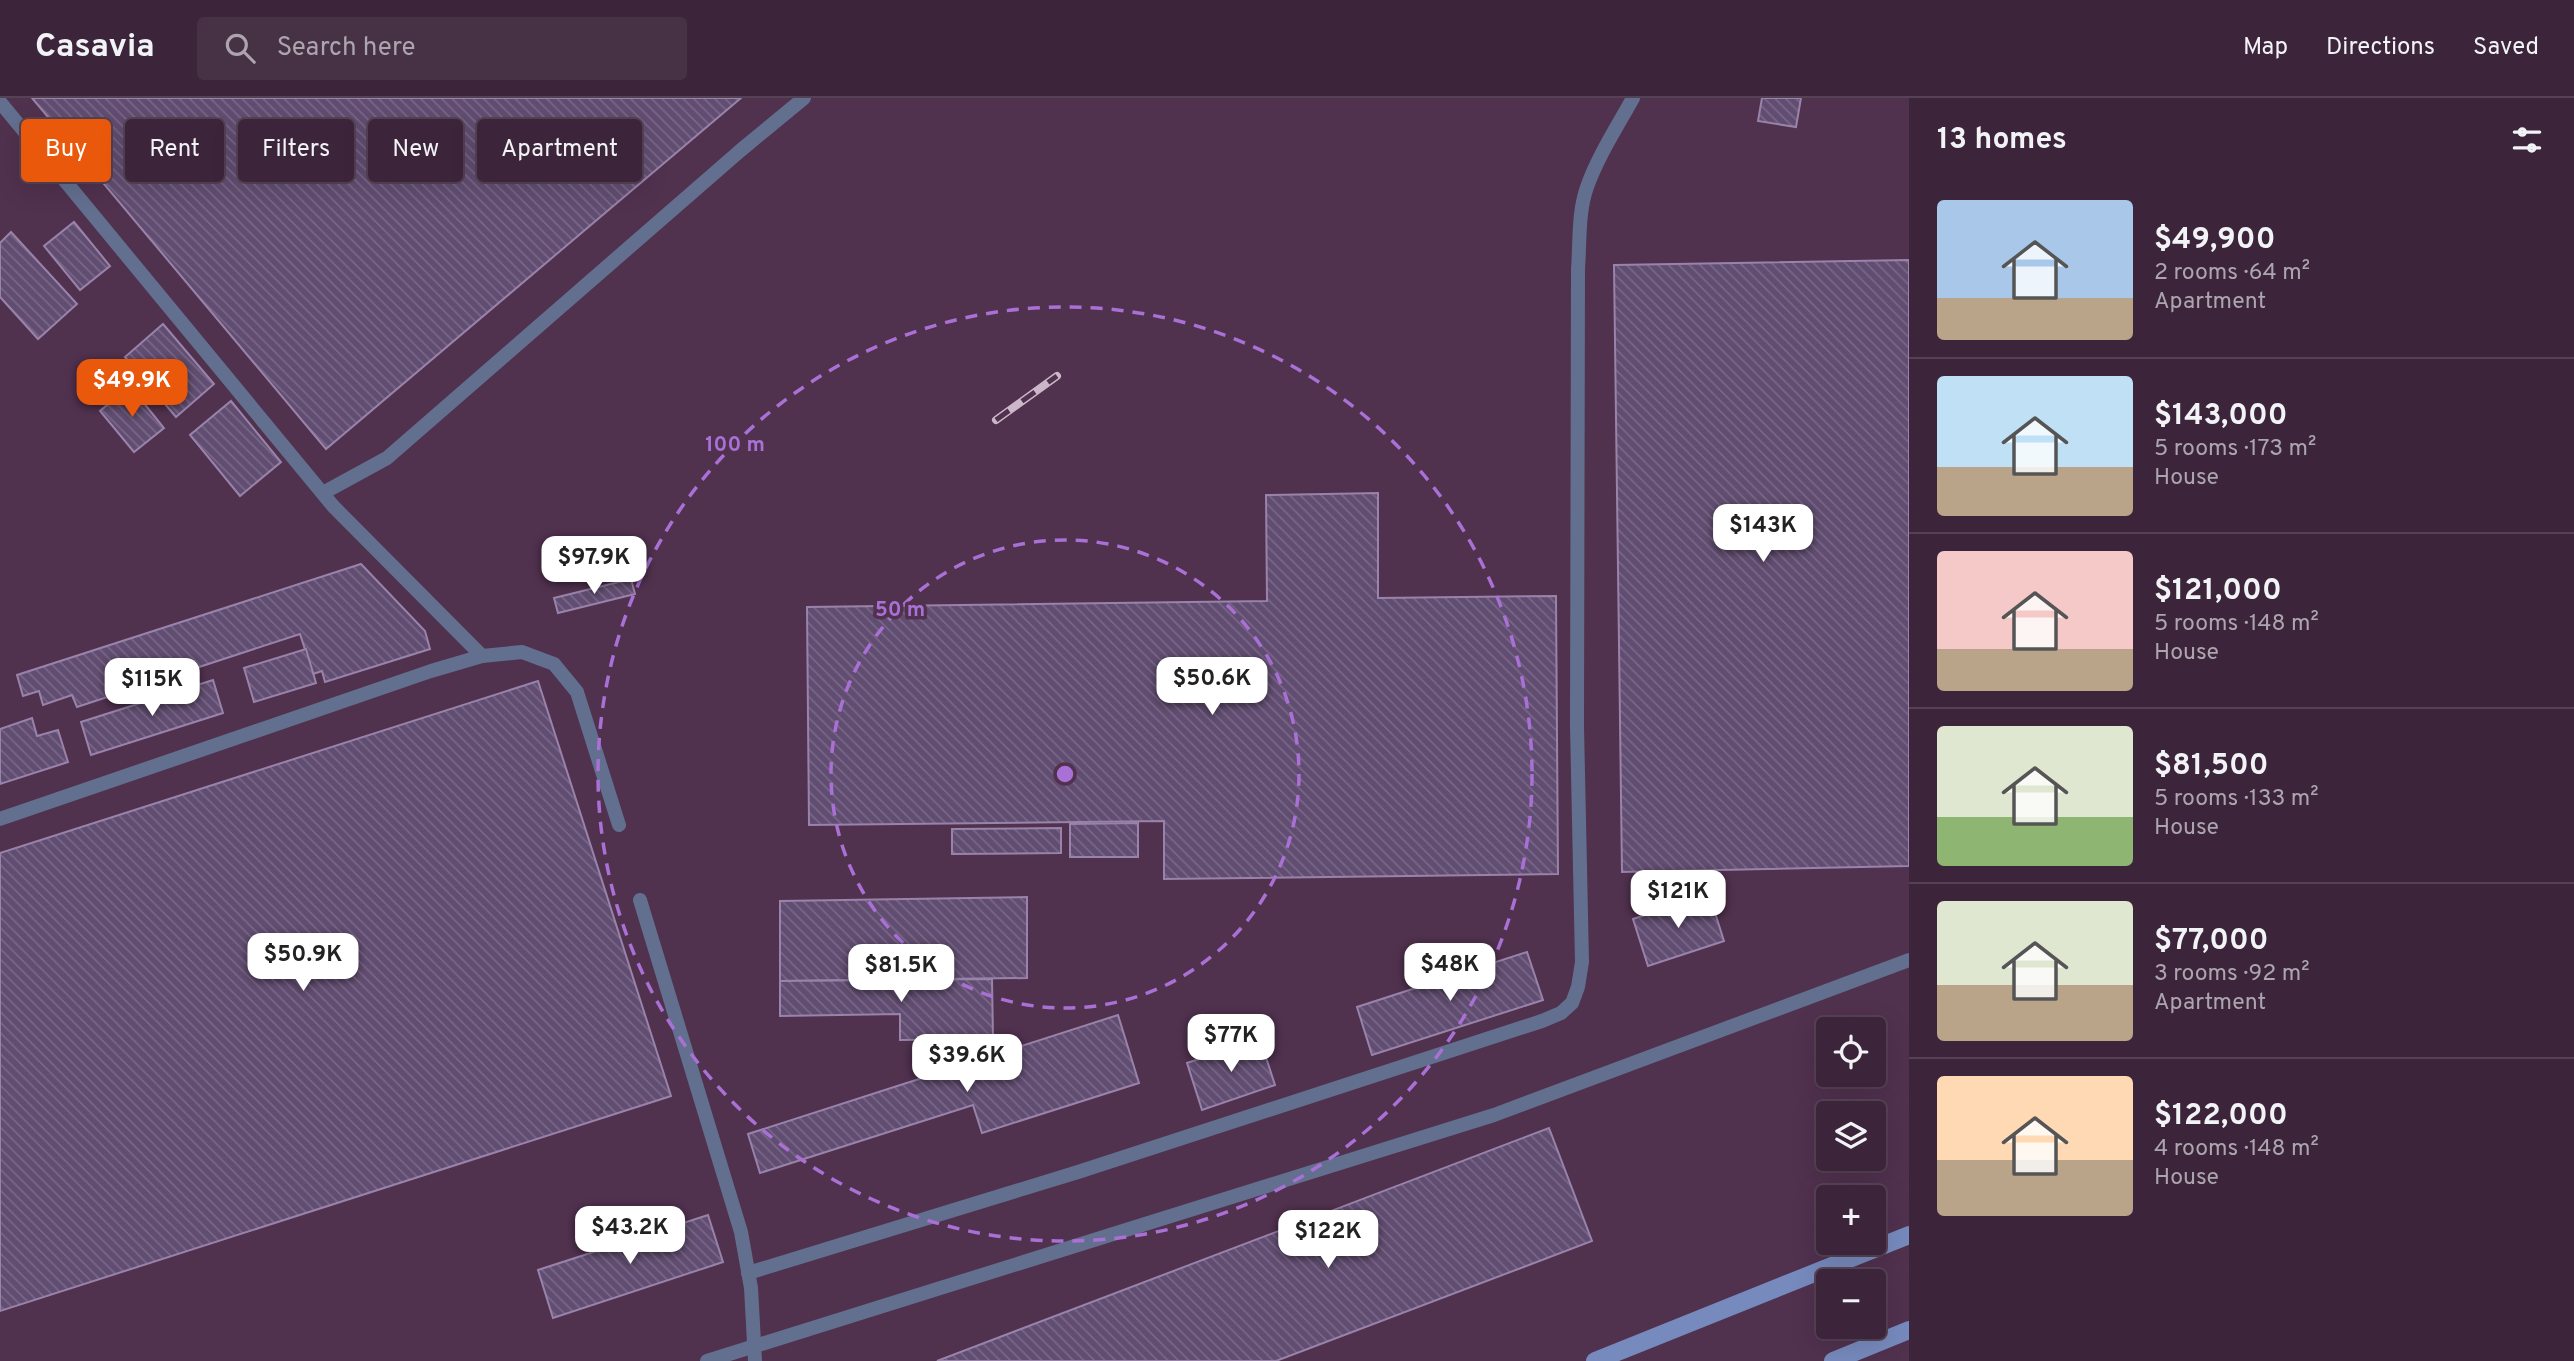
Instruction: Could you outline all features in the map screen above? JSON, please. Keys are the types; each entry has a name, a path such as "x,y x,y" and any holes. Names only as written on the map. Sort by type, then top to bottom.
{"main road":[{"path":"1595,1361 1909,1235"},
{"path":"1833,1361 1909,1330"}],"lane":[{"path":"323,493 387,458 804,98"},
{"path":"748,1273 1078,1172 1530,1025 1560,1013 1572,1003 1582,962 1583,924 1577,726 1578,269 1581,219 1586,189 1633,98"},
{"path":"0,102 323,493 354,528 405,576 482,656"},
{"path":"0,818 431,671 482,656 522,652 554,664 577,692 619,825"},
{"path":"640,900 741,1232 748,1273 755,1354"},
{"path":"707,1361 755,1354 1494,1115 1909,960"}],"building":[{"path":"32,98 741,98 642,182 642,119 477,119 477,182 642,182 326,449 102,182 111,182 111,119 50,119"},
{"path":"1762,98 1801,98 1796,127 1758,121"},
{"path":"74,222 110,266 80,290 44,246"},
{"path":"11,232 77,304 38,339 0,297 0,243"},
{"path":"1909,260 1909,866 1622,872 1614,265"},
{"path":"163,324 214,384 176,417 125,357"},
{"path":"130,386 164,428 134,452 100,411"},
{"path":"231,401 281,462 240,496 190,435"},
{"path":"1378,493 1378,598 1556,596 1558,874 1164,879 1164,821 809,825 807,607 1267,601 1266,495"},
{"path":"361,564 425,631 430,649 325,682 322,671 313,674 300,634 77,707 72,695 43,705 39,691 23,696 17,675"},
{"path":"631,579 635,594 558,613 554,598"},
{"path":"306,649 316,683 254,702 244,668"},
{"path":"213,680 223,713 91,755 81,722"},
{"path":"538,681 671,1096 0,1311 0,853"},
{"path":"32,718 37,736 58,730 68,762 0,784 0,729"},
{"path":"1138,823 1138,857 1070,857 1070,824"},
{"path":"1061,828 1061,853 952,854 952,829"},
{"path":"1709,894 1724,941 1648,966 1633,919"},
{"path":"1027,897 1027,978 780,981 780,901"},
{"path":"1527,952 1543,1000 1372,1055 1357,1007"},
{"path":"992,979 993,1039 900,1040 900,1014 780,1016 780,981"},
{"path":"1118,1015 1139,1083 982,1133 973,1105 760,1173 748,1134"},
{"path":"1260,1039 1275,1085 1202,1110 1187,1063"},
{"path":"1549,1128 1592,1241 1276,1361 937,1361"},
{"path":"708,1215 723,1262 553,1318 538,1270"}],"railway":[{"path":"996,420 1057,376"}]}
